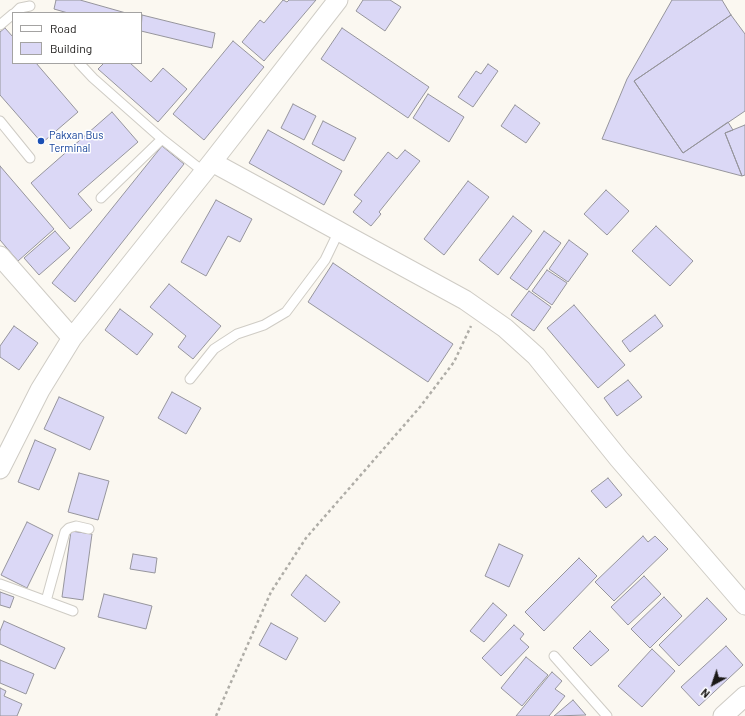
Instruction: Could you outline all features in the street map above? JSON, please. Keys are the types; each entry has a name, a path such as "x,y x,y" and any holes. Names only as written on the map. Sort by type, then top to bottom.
{"street":[{"path":"0,469 40,390 72,338 338,0"},
{"path":"208,167 339,231 465,300 505,328 536,356 619,459 745,605"},
{"path":"0,256 72,338"},
{"path":"723,716 745,696"}],"lane":[{"path":"16,12 20,8 31,6"},
{"path":"0,25 12,16"},
{"path":"80,64 93,78 162,139 208,167"},
{"path":"0,121 30,158"},
{"path":"101,198 162,139"},
{"path":"190,379 214,349 237,334 264,324 286,312 325,260 339,231"},
{"path":"46,601 65,532 69,528 76,526 89,529"},
{"path":"0,584 73,611"},
{"path":"554,656 607,716"}],"path":[{"path":"216,716 270,592 306,538 420,407 446,373 454,362 479,310"}],"building":[{"path":"56,0 80,0 122,12 64,12 54,9"},
{"path":"283,0 287,2 289,0 316,0 264,61 242,42 260,20 264,23"},
{"path":"363,0 390,0 401,7 385,31 356,11"},
{"path":"672,0 722,0 731,15 634,81 683,153 728,122 733,130 725,133 742,176 602,139 627,79"},
{"path":"142,15 215,33 212,48 142,31"},
{"path":"731,15 745,34 745,111 683,153 634,81"},
{"path":"5,28 12,36 12,64 37,64 78,112 42,143 0,95 0,32"},
{"path":"342,28 429,87 408,118 321,59"},
{"path":"233,41 264,67 204,140 173,114"},
{"path":"103,64 131,64 151,82 163,68 187,89 158,122 98,69"},
{"path":"488,64 498,71 473,107 458,97 476,71 481,74"},
{"path":"428,94 464,117 449,142 413,118"},
{"path":"293,104 316,116 304,140 281,128"},
{"path":"515,105 540,123 526,143 501,126"},
{"path":"112,112 138,142 78,194 92,210 70,229 31,183"},
{"path":"323,121 356,138 344,161 312,144"},
{"path":"745,125 745,175 742,176 725,133"},
{"path":"268,130 342,171 324,205 249,163"},
{"path":"162,146 184,164 75,302 52,283"},
{"path":"405,150 420,161 379,212 381,214 371,226 353,212 362,201 354,195 388,152 397,159"},
{"path":"0,166 54,229 18,261 0,240"},
{"path":"468,181 489,197 444,255 424,239"},
{"path":"606,190 629,211 607,235 584,214"},
{"path":"216,200 252,219 240,242 228,236 206,276 181,262"},
{"path":"513,216 532,231 498,275 479,260"},
{"path":"656,226 693,261 670,286 632,251"},
{"path":"55,231 70,248 39,275 24,258"},
{"path":"544,231 561,243 527,290 510,278"},
{"path":"569,240 588,254 568,282 549,269"},
{"path":"333,263 453,344 428,382 308,302"},
{"path":"547,270 567,283 552,305 532,291"},
{"path":"169,284 221,326 193,359 178,347 186,336 150,307"},
{"path":"529,291 551,307 534,331 511,315"},
{"path":"574,305 625,365 598,388 547,328"},
{"path":"120,309 153,334 137,355 105,330"},
{"path":"655,315 663,326 630,352 622,341"},
{"path":"14,326 38,343 19,370 0,357 0,346"},
{"path":"628,380 642,397 617,416 604,398"},
{"path":"172,392 201,408 186,434 158,418"},
{"path":"59,397 104,417 90,450 44,429"},
{"path":"35,440 56,449 39,490 18,482"},
{"path":"79,473 109,481 98,520 68,512"},
{"path":"608,478 622,495 606,508 591,491"},
{"path":"27,522 53,535 27,588 1,575"},
{"path":"71,531 92,534 83,600 62,597"},
{"path":"643,536 648,542 655,536 668,549 614,601 595,582"},
{"path":"499,544 523,555 509,587 485,576"},
{"path":"133,554 157,558 155,573 130,569"},
{"path":"579,558 597,576 544,631 525,612"},
{"path":"306,575 340,602 325,622 291,595"},
{"path":"644,576 661,594 628,625 611,607"},
{"path":"0,592 14,597 10,608 0,605"},
{"path":"104,594 152,606 146,629 98,617"},
{"path":"664,597 682,616 650,648 631,629"},
{"path":"707,598 727,619 679,666 659,645"},
{"path":"493,603 507,615 484,642 470,631"},
{"path":"4,621 65,648 55,669 0,644 0,631"},
{"path":"271,623 298,638 286,660 259,645"},
{"path":"514,625 524,634 520,639 529,647 501,676 482,658"},
{"path":"590,631 609,650 591,666 573,648"},
{"path":"726,646 743,665 699,706 681,687"},
{"path":"652,649 675,671 642,707 618,686"},
{"path":"526,657 548,675 522,706 501,688"},
{"path":"0,660 34,674 26,694 0,683"},
{"path":"552,672 562,681 555,689 565,696 549,716 516,716"},
{"path":"0,688 6,691 4,696 22,704 17,716 0,716"},
{"path":"573,700 586,715 554,716"}],"place":[{"name":"Pakxan Bus Terminal","path":"41,141"}]}
